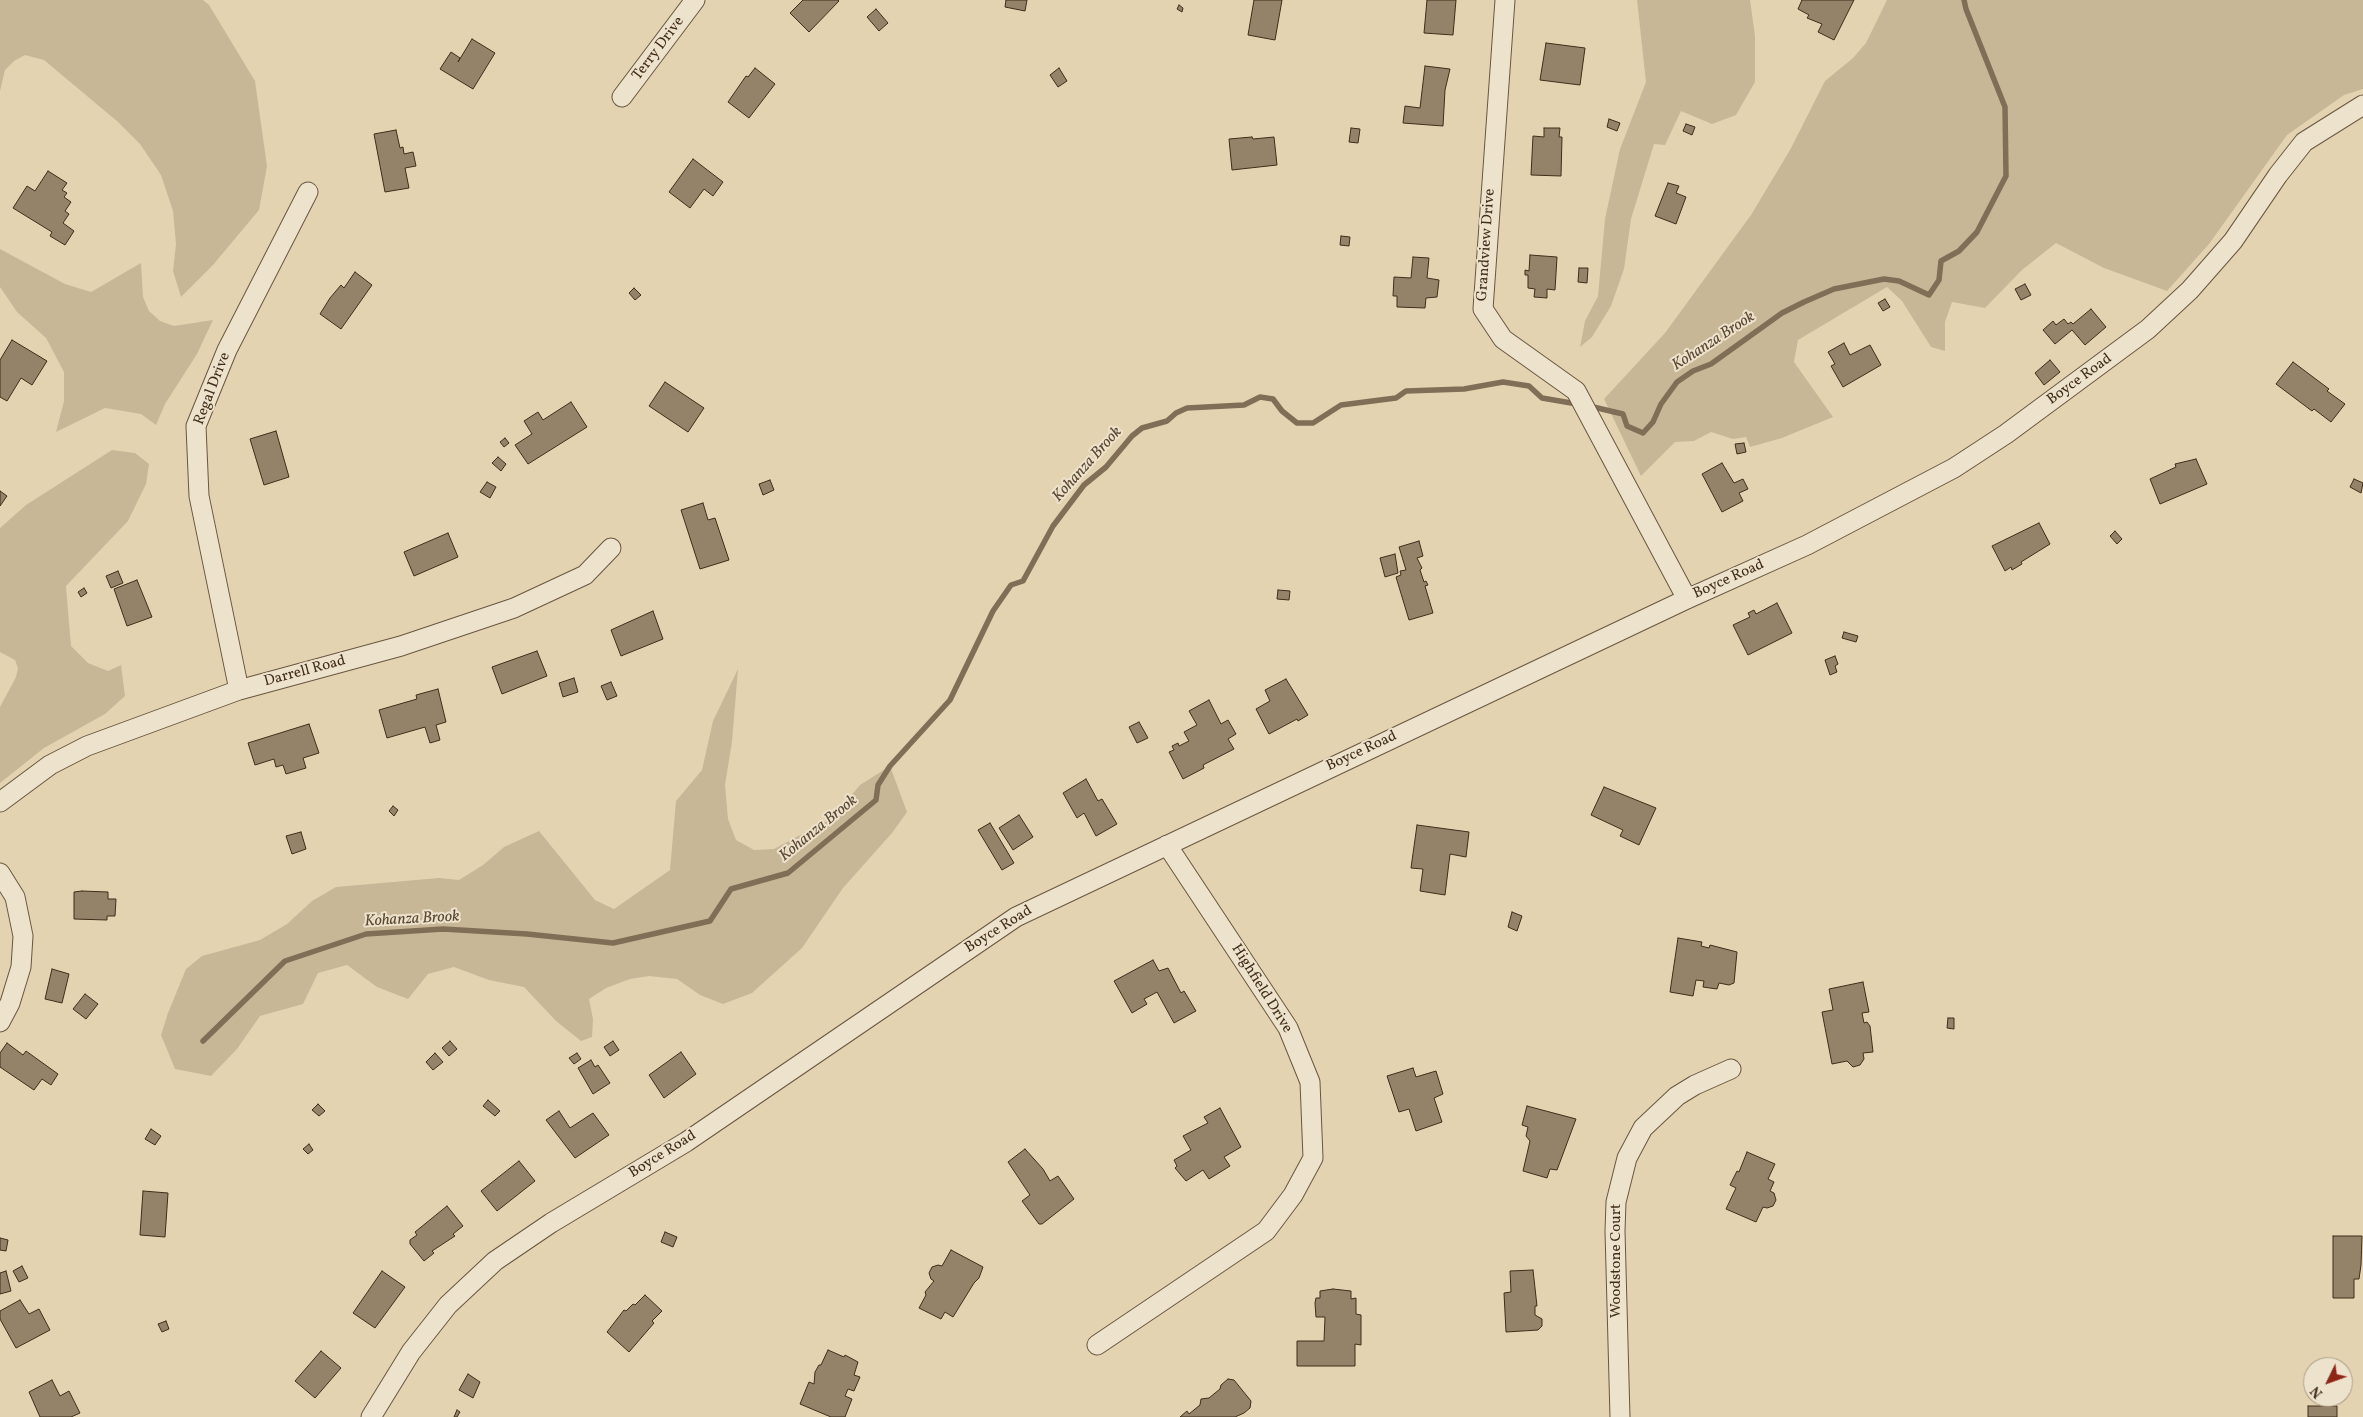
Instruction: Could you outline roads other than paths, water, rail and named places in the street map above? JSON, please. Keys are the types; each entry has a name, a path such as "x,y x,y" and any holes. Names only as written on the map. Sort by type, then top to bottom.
{"street":[{"name":"Terry Drive","path":"622,98 695,0"},
{"name":"Grandview Drive","path":"1505,0 1483,309 1503,339 1576,391 1687,599"},
{"name":"Boyce Road","path":"370,1417 411,1352 448,1305 495,1261 551,1223 686,1142 1016,917 1687,599 1807,545 1954,468 2006,434 2148,329 2190,290 2233,241 2278,175 2304,142 2363,105"},
{"name":"Regal Drive","path":"239,690 199,496 196,426 227,350 308,192"},
{"name":"Darrell Road","path":"0,802 50,765 87,746 239,690 401,646 514,608 585,575 611,548"},
{"name":"Highfield Drive","path":"1097,1345 1266,1231 1293,1195 1313,1158 1310,1082 1288,1028 1167,845"},
{"path":"0,873 15,897 23,936 21,967 10,1003 0,1022"},
{"name":"Woodstone Court","path":"1620,1417 1615,1230 1616,1202 1627,1158 1643,1128 1677,1096 1695,1085 1732,1069"}],"waterway":[{"name":"Kohanza Brook","path":"1589,406 1623,414 1627,426 1643,433 1653,422 1661,404 1677,382 1693,371 1711,364 1782,313 1804,302 1834,289 1884,279 1899,281 1929,295 1939,280 1941,261 1959,251 1977,232 2006,176 2005,107 1964,0"},
{"name":"Kohanza Brook","path":"203,1041 285,961 366,934 443,929 527,934 613,943 710,921 731,889 788,873 876,800 878,785 890,766 950,700 993,611 1011,585 1023,581 1053,526 1084,485 1106,467 1132,436 1142,428 1167,421 1176,413 1187,408 1244,405 1260,397 1273,399 1282,411 1297,423 1313,423 1341,405 1396,398 1406,391 1464,389 1503,382 1529,386 1542,398 1577,404"}]}
